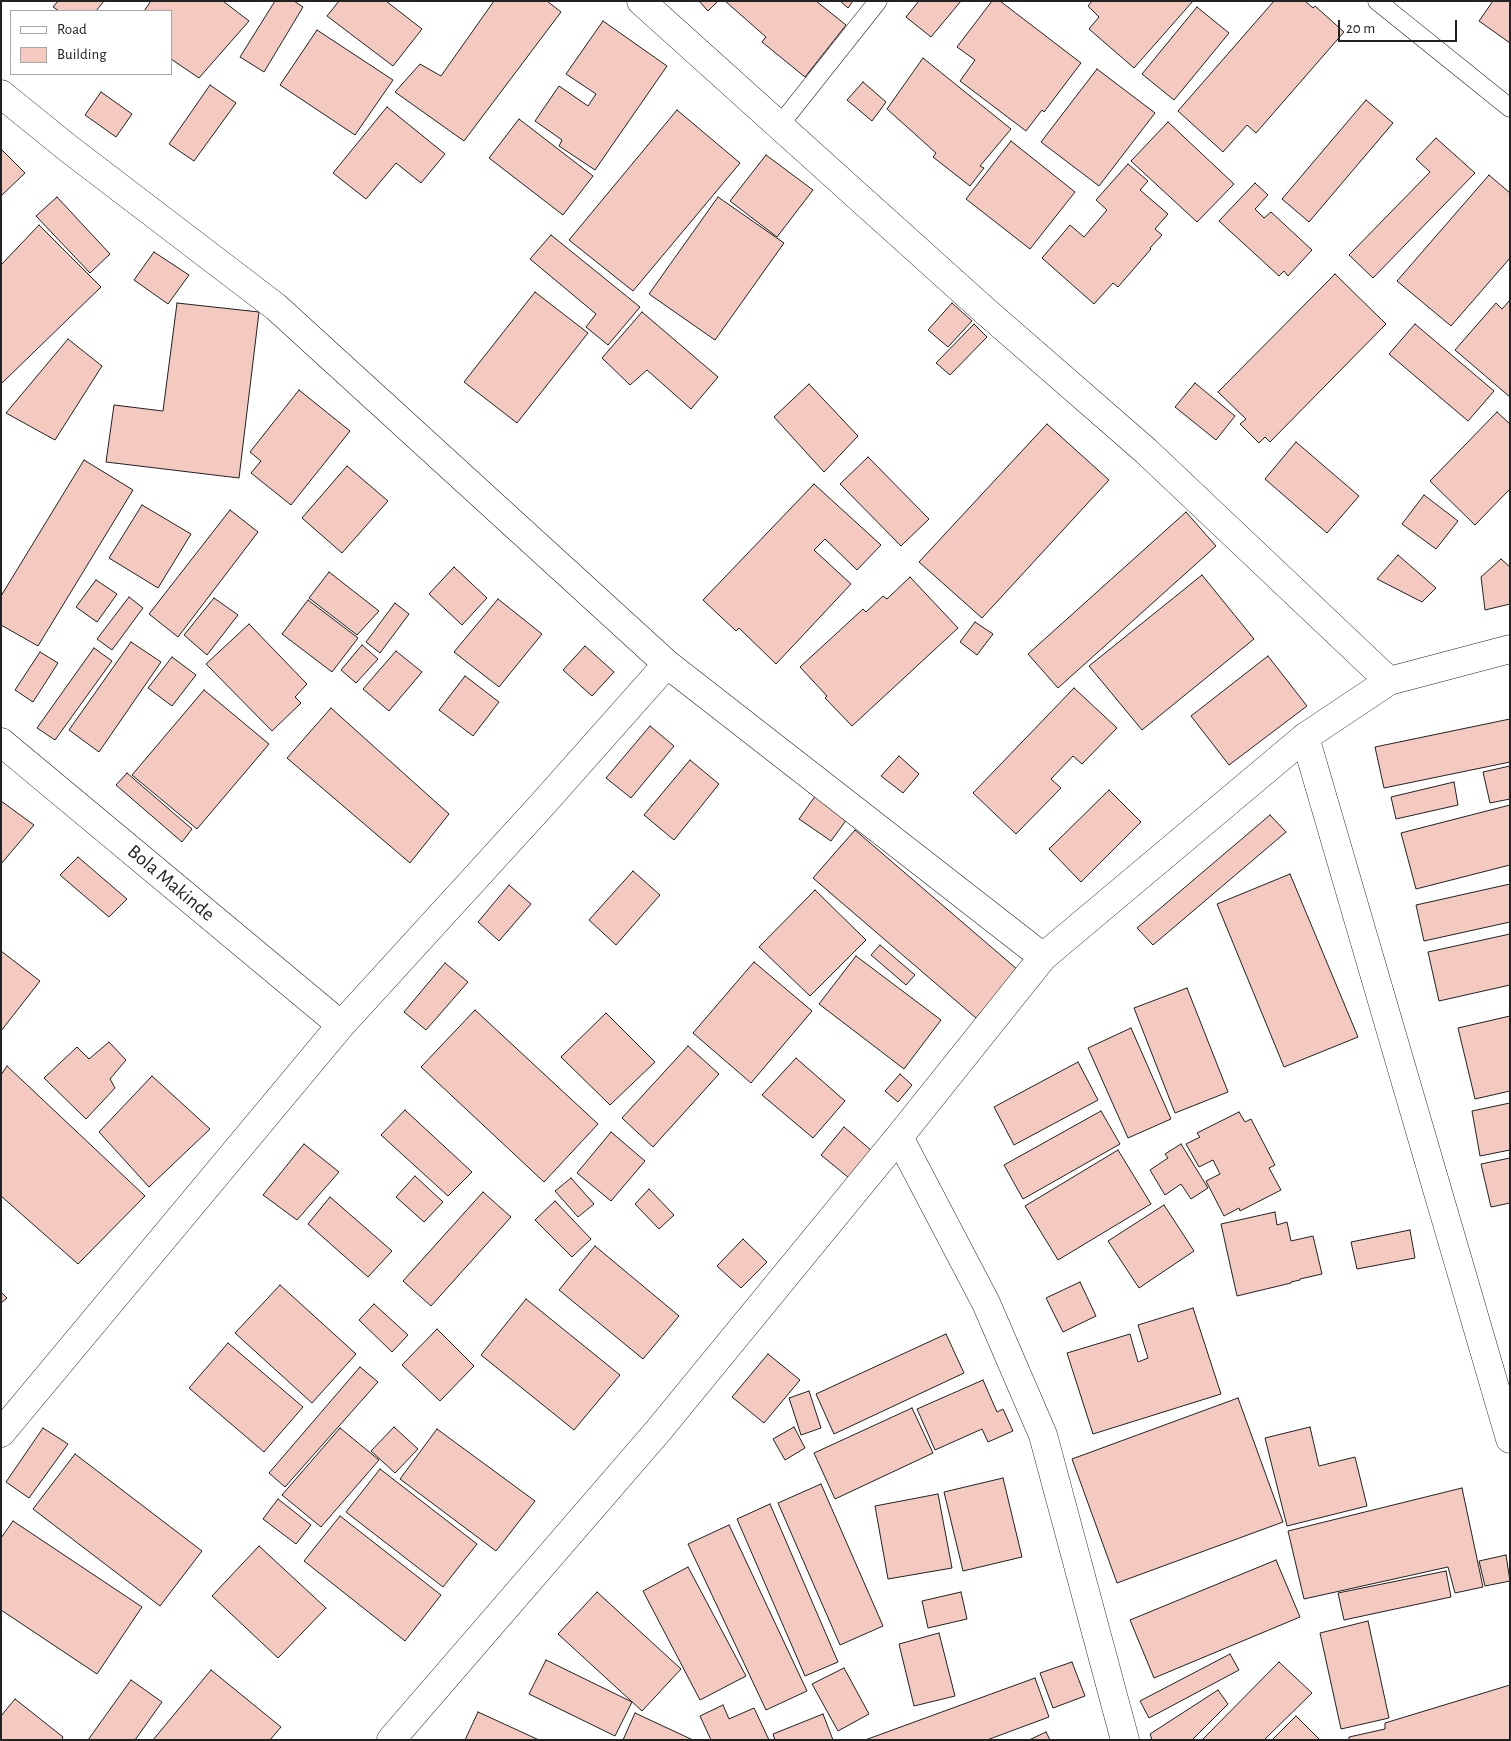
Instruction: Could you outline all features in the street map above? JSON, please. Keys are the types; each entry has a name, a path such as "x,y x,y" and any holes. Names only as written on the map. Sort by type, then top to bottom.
{"street":[{"path":"641,1 982,309 1146,451 1389,681"},
{"path":"1,94 69,150 276,307 667,664 1043,957"},
{"path":"391,1740 658,1431 899,1138 1043,957 1305,736 1389,681 1510,649"},
{"path":"1,1433 342,1025 667,664"},
{"path":"1305,736 1510,1439"},
{"name":"Bola Makinde","path":"1,742 342,1025"},
{"path":"899,1138 986,1303 1043,1435 1124,1740"}],"lane":[{"path":"779,126 878,1"},
{"path":"1377,1 1510,108"}],"building":[{"path":"58,1 104,1 97,10 58,10 53,7"},
{"path":"151,1 223,1 249,21 199,78 172,60 172,10 145,10"},
{"path":"275,1 294,1 303,7 264,72 240,57"},
{"path":"339,1 386,1 422,29 393,66 327,16"},
{"path":"494,1 547,1 561,12 464,141 395,92 420,64 441,76"},
{"path":"699,1 718,1 708,11"},
{"path":"725,1 816,1 846,25 805,77 762,42 766,37"},
{"path":"840,1 853,1 848,8"},
{"path":"919,1 961,1 931,37 906,17"},
{"path":"992,1 1000,1 1081,63 1044,112 1042,110 1026,131 960,81 975,60 957,47"},
{"path":"1092,1 1193,1 1134,68 1089,29 1099,17 1088,6"},
{"path":"1274,1 1305,1 1313,8 1315,6 1344,32 1256,133 1247,125 1223,152 1178,111"},
{"path":"1493,1 1510,1 1510,43 1479,21"},
{"path":"1197,7 1229,33 1174,100 1142,74"},
{"path":"603,21 667,66 595,170 559,146 562,140 535,121 559,86 588,106 596,94 566,74"},
{"path":"317,30 393,80 355,135 280,85"},
{"path":"923,58 1011,129 980,166 984,168 970,186 933,157 936,153 887,109"},
{"path":"1097,69 1155,113 1099,186 1041,142"},
{"path":"863,82 886,102 872,121 847,100"},
{"path":"210,85 236,103 194,161 169,144"},
{"path":"101,92 132,114 116,137 85,115"},
{"path":"1366,100 1393,123 1309,222 1282,199"},
{"path":"387,107 445,154 421,183 396,163 366,199 333,173"},
{"path":"677,110 740,163 633,291 569,240"},
{"path":"519,119 593,176 563,215 489,158"},
{"path":"1168,122 1234,184 1197,222 1131,161"},
{"path":"1436,138 1475,173 1373,278 1349,255 1430,172 1416,159"},
{"path":"1011,141 1075,192 1030,249 966,199"},
{"path":"1,149 25,173 1,196"},
{"path":"766,155 813,190 777,237 730,201"},
{"path":"1128,164 1148,181 1140,190 1168,214 1155,229 1162,235 1151,249 1118,287 1113,283 1094,304 1042,258 1070,225 1084,237 1107,210 1096,200"},
{"path":"1489,175 1510,193 1510,258 1451,326 1397,281"},
{"path":"1255,183 1268,195 1255,209 1264,218 1271,212 1312,250 1288,276 1284,271 1279,276 1219,221"},
{"path":"57,197 110,254 90,273 36,216"},
{"path":"718,197 784,243 715,340 649,294"},
{"path":"39,225 101,287 1,384 1,265"},
{"path":"551,235 640,307 608,345 586,327 596,314 530,259"},
{"path":"154,252 189,275 168,304 134,280"},
{"path":"1335,274 1386,324 1270,442 1265,437 1259,443 1240,424 1246,419 1218,392"},
{"path":"535,292 588,333 517,423 464,382"},
{"path":"1510,300 1510,397 1455,350 1496,303 1502,309"},
{"path":"177,303 259,312 239,478 106,462 114,405 163,411"},
{"path":"952,303 972,321 948,347 928,330"},
{"path":"642,312 718,377 691,409 647,370 630,385 602,358"},
{"path":"974,324 987,337 950,375 936,363"},
{"path":"1415,324 1494,391 1468,421 1389,354"},
{"path":"68,339 102,366 55,440 6,413"},
{"path":"1195,383 1235,416 1216,440 1175,407"},
{"path":"809,384 858,436 824,472 774,417"},
{"path":"299,390 350,431 291,505 251,473 261,461 250,452"},
{"path":"1497,412 1510,424 1510,489 1475,525 1430,481"},
{"path":"1047,424 1109,480 982,618 919,562"},
{"path":"1296,442 1359,496 1327,533 1265,479"},
{"path":"868,457 929,519 901,546 840,484"},
{"path":"84,460 133,490 38,646 1,625 1,596"},
{"path":"347,466 388,501 342,553 302,518"},
{"path":"814,484 881,545 857,570 825,539 814,550 851,584 776,664 739,628 736,631 703,600"},
{"path":"1424,495 1458,521 1436,549 1402,524"},
{"path":"142,505 191,534 158,588 109,558"},
{"path":"230,510 258,532 178,637 149,614"},
{"path":"1186,512 1216,546 1058,688 1028,654"},
{"path":"1398,555 1436,588 1422,602 1377,579"},
{"path":"1501,559 1510,567 1510,604 1485,610 1481,577"},
{"path":"454,567 487,598 462,625 429,594"},
{"path":"329,572 379,611 357,635 309,598"},
{"path":"1202,575 1254,639 1142,730 1089,666"},
{"path":"910,577 958,628 852,726 825,698 827,696 800,667 863,609 866,612 883,596 887,599"},
{"path":"96,580 117,594 97,622 76,607"},
{"path":"129,597 143,608 112,650 97,639"},
{"path":"214,598 238,615 207,655 184,635"},
{"path":"498,599 542,634 499,687 454,652"},
{"path":"308,600 358,638 332,672 282,634"},
{"path":"395,603 409,614 380,653 366,642"},
{"path":"975,622 993,634 977,655 960,642"},
{"path":"249,624 307,684 295,697 301,703 272,731 206,664"},
{"path":"131,642 161,662 99,752 69,730"},
{"path":"362,645 378,659 356,683 341,670"},
{"path":"585,646 614,672 592,696 563,670"},
{"path":"94,648 112,661 55,740 37,728"},
{"path":"396,651 422,672 389,711 363,689"},
{"path":"40,652 58,663 33,702 15,690"},
{"path":"1268,656 1307,706 1229,765 1191,716"},
{"path":"172,657 196,675 172,706 148,688"},
{"path":"465,676 499,702 473,736 439,710"},
{"path":"1074,688 1117,728 1082,764 1073,756 1051,779 1061,788 1016,834 973,793"},
{"path":"204,690 269,744 197,829 132,775"},
{"path":"331,708 449,814 410,863 287,758"},
{"path":"1510,719 1510,762 1384,788 1375,747"},
{"path":"650,726 674,746 631,798 606,778"},
{"path":"899,756 919,774 903,793 881,776"},
{"path":"690,760 719,784 674,840 644,815"},
{"path":"1510,766 1510,799 1490,803 1483,772"},
{"path":"127,773 192,829 182,842 116,785"},
{"path":"1454,782 1458,805 1396,819 1391,797"},
{"path":"1109,790 1141,822 1081,882 1049,849"},
{"path":"818,792 850,815 831,841 799,819"},
{"path":"1,801 34,825 1,864"},
{"path":"1510,805 1510,865 1416,889 1401,833"},
{"path":"1270,815 1286,832 1153,945 1137,928"},
{"path":"855,830 1018,970 976,1018 813,878"},
{"path":"78,857 127,899 109,917 60,875"},
{"path":"633,871 660,895 616,945 589,920"},
{"path":"1290,874 1358,1037 1284,1067 1217,904"},
{"path":"1510,884 1510,922 1424,941 1416,905"},
{"path":"509,885 531,904 499,941 478,922"},
{"path":"815,890 866,940 810,996 759,947"},
{"path":"1510,934 1510,985 1439,1001 1428,952"},
{"path":"880,945 915,975 906,985 871,955"},
{"path":"1,951 40,981 1,1031"},
{"path":"856,956 941,1020 904,1069 819,1004"},
{"path":"754,962 812,1011 751,1083 693,1033"},
{"path":"445,963 468,982 426,1030 404,1012"},
{"path":"1187,988 1228,1092 1175,1113 1134,1008"},
{"path":"475,1010 598,1124 544,1182 421,1067"},
{"path":"606,1013 655,1062 610,1105 561,1057"},
{"path":"1510,1016 1510,1091 1475,1099 1458,1028"},
{"path":"1131,1028 1171,1119 1128,1138 1088,1048"},
{"path":"109,1042 126,1060 110,1079 115,1088 86,1119 44,1078 77,1047 89,1059"},
{"path":"688,1046 719,1074 653,1147 622,1118"},
{"path":"796,1058 845,1101 813,1138 762,1095"},
{"path":"1078,1062 1098,1100 1014,1145 994,1107"},
{"path":"7,1066 145,1196 78,1264 1,1196 1,1075"},
{"path":"900,1074 912,1085 898,1102 885,1091"},
{"path":"152,1076 210,1129 149,1187 99,1132"},
{"path":"1510,1103 1510,1150 1480,1156 1472,1111"},
{"path":"405,1110 472,1172 448,1196 381,1135"},
{"path":"1101,1111 1120,1144 1023,1199 1004,1165"},
{"path":"1239,1112 1245,1122 1251,1119 1275,1165 1269,1168 1281,1190 1240,1211 1239,1208 1224,1216 1206,1181 1220,1174 1213,1160 1199,1167 1186,1144 1200,1137 1197,1133"},
{"path":"844,1127 872,1151 849,1178 821,1155"},
{"path":"611,1132 645,1161 611,1201 577,1173"},
{"path":"304,1144 339,1172 297,1220 263,1195"},
{"path":"1181,1144 1208,1188 1191,1199 1181,1184 1165,1195 1150,1170 1168,1158 1165,1154"},
{"path":"1118,1150 1151,1204 1058,1260 1025,1206"},
{"path":"1510,1158 1510,1203 1491,1207 1481,1164"},
{"path":"415,1176 443,1202 424,1222 396,1197"},
{"path":"571,1178 594,1204 578,1217 555,1191"},
{"path":"649,1189 674,1215 659,1229 635,1204"},
{"path":"483,1192 511,1217 431,1306 403,1281"},
{"path":"330,1197 392,1251 368,1277 308,1224"},
{"path":"555,1201 591,1239 572,1257 535,1220"},
{"path":"1164,1205 1194,1251 1139,1288 1108,1241"},
{"path":"1275,1212 1277,1225 1287,1222 1291,1241 1313,1236 1322,1274 1237,1296 1221,1224"},
{"path":"1410,1230 1415,1258 1357,1269 1351,1242"},
{"path":"743,1239 767,1262 741,1288 717,1266"},
{"path":"595,1246 679,1316 643,1359 559,1290"},
{"path":"1080,1282 1096,1316 1063,1332 1046,1298"},
{"path":"280,1285 356,1354 312,1403 235,1333"},
{"path":"1,1292 7,1298 1,1303"},
{"path":"526,1299 620,1375 574,1430 481,1355"},
{"path":"374,1304 408,1335 392,1352 359,1320"},
{"path":"1193,1308 1221,1394 1093,1434 1067,1353 1130,1334 1138,1362 1148,1358 1138,1325"},
{"path":"437,1329 474,1366 440,1401 402,1365"},
{"path":"946,1334 964,1373 834,1434 816,1394"},
{"path":"228,1343 303,1407 264,1452 189,1388"},
{"path":"768,1354 800,1380 764,1423 732,1397"},
{"path":"360,1367 378,1382 285,1487 269,1473"},
{"path":"983,1380 997,1412 1003,1409 1013,1431 988,1442 982,1429 935,1450 917,1409"},
{"path":"809,1391 821,1428 801,1435 789,1398"},
{"path":"1238,1398 1283,1522 1117,1583 1072,1459"},
{"path":"912,1408 933,1453 835,1499 814,1453"},
{"path":"394,1427 418,1449 395,1473 371,1451"},
{"path":"794,1427 805,1448 785,1460 773,1439"},
{"path":"1310,1427 1319,1466 1355,1457 1367,1506 1287,1526 1265,1438"},
{"path":"43,1428 68,1444 29,1498 6,1482"},
{"path":"340,1428 379,1460 321,1527 282,1495"},
{"path":"437,1429 535,1501 496,1551 400,1479"},
{"path":"75,1454 202,1551 160,1606 33,1509"},
{"path":"380,1469 477,1544 443,1587 346,1512"},
{"path":"1003,1478 1022,1557 963,1571 944,1492"},
{"path":"821,1484 883,1626 840,1645 778,1503"},
{"path":"1462,1488 1483,1587 1455,1593 1448,1567 1304,1599 1288,1531"},
{"path":"938,1494 952,1568 888,1579 875,1506"},
{"path":"278,1499 311,1525 296,1544 263,1519"},
{"path":"770,1504 838,1662 805,1676 737,1519"},
{"path":"340,1516 441,1595 405,1641 304,1561"},
{"path":"13,1521 142,1607 97,1674 1,1610 1,1538"},
{"path":"729,1525 807,1691 766,1710 688,1544"},
{"path":"259,1546 326,1608 278,1658 212,1596"},
{"path":"1506,1555 1510,1581 1485,1586 1479,1561"},
{"path":"1276,1560 1300,1617 1154,1678 1130,1620"},
{"path":"688,1567 746,1676 700,1700 643,1591"},
{"path":"1446,1571 1451,1597 1344,1620 1338,1593"},
{"path":"597,1592 681,1669 642,1711 558,1634"},
{"path":"961,1592 967,1619 928,1628 922,1601"},
{"path":"1368,1621 1389,1718 1341,1729 1320,1633"},
{"path":"939,1633 955,1696 914,1706 899,1644"},
{"path":"1230,1654 1239,1670 1149,1718 1140,1701"},
{"path":"546,1660 632,1702 615,1736 529,1694"},
{"path":"1072,1662 1085,1696 1053,1708 1040,1673"},
{"path":"1279,1662 1312,1693 1264,1740 1202,1740"},
{"path":"844,1668 869,1714 838,1731 812,1684"},
{"path":"211,1670 281,1727 270,1740 153,1740"},
{"path":"1035,1678 1049,1717 987,1740 865,1740"},
{"path":"131,1680 162,1702 135,1740 88,1740"},
{"path":"1510,1685 1510,1740 1349,1740 1349,1737 1385,1729 1385,1723"},
{"path":"1218,1690 1228,1704 1192,1740 1152,1740 1150,1734"},
{"path":"15,1699 63,1737 62,1740 1,1740 1,1716"},
{"path":"723,1705 729,1719 754,1708 769,1740 711,1740 700,1716"},
{"path":"478,1712 539,1740 465,1740"},
{"path":"635,1713 693,1740 623,1740"},
{"path":"823,1714 833,1740 775,1740 773,1734"},
{"path":"1296,1716 1320,1740 1272,1740"},
{"path":"1046,1732 1050,1740 1029,1740"}]}
